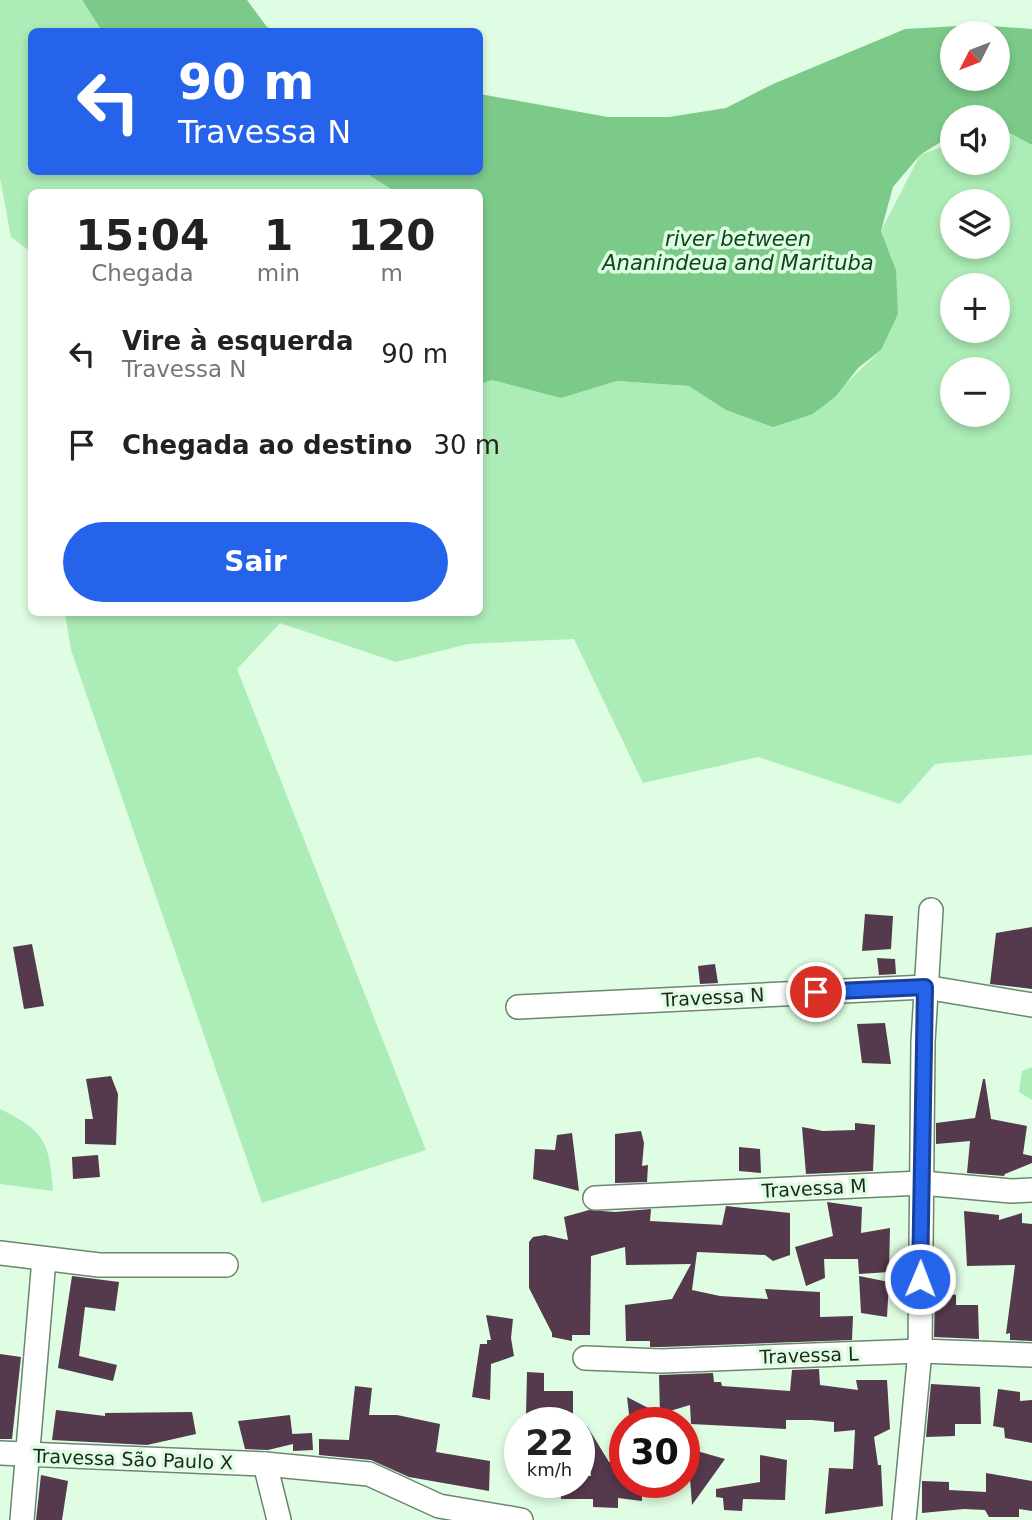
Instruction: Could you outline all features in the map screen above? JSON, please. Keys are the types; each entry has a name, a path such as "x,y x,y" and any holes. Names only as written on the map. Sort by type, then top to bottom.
{"street":[{"path":"904,1520 920,1351 925,987 931,910"},
{"name":"Travessa N","path":"518,1007 925,987 1032,1005"},
{"name":"Travessa M","path":"595,1198 922,1183 1011,1191 1032,1190"},
{"path":"0,1253 99,1265 226,1265"},
{"path":"22,1520 44,1259"},
{"name":"Travessa L","path":"585,1358 661,1361 920,1351 1032,1355"},
{"name":"Travessa São Paulo X","path":"0,1453 265,1464 369,1474 439,1506 522,1520"},
{"path":"265,1464 279,1520"}],"shaded area":[{"path":"0,0 82,0 100,28 28,28 28,175 369,175 391,189 28,189 28,250 11,237 0,178"},
{"path":"1010,133 1032,145 1032,755 935,764 900,804 758,757 643,783 574,639 468,644 396,662 280,623 237,669 426,1150 262,1203 71,650 65,616 483,616 483,383 492,380 561,398 617,381 689,386 814,414 881,350 896,270 881,231 920,155 940,148 940,175 1010,175"},
{"path":"1032,1067 1032,1100 1019,1092 1022,1071"},
{"path":"0,1109 27,1124 42,1140 49,1161 53,1191 0,1184"}],"water":[{"path":"82,0 247,0 270,28 100,28"},
{"name":"river between Ananindeua and Marituba","path":"940,27 940,91 1010,91 1010,27 1032,29 1032,145 1010,133 1010,105 940,105 940,142 920,155 893,187 881,231 896,270 898,314 881,350 858,368 836,396 813,414 773,427 726,410 689,386 617,381 561,398 492,380 483,383 483,189 391,189 369,175 483,175 483,95 608,117 669,117 726,108 773,84 905,29"}],"building":[{"path":"865,914 893,916 891,949 862,951"},
{"path":"1032,927 1032,989 990,984 996,933"},
{"path":"32,944 44,1006 24,1009 13,947"},
{"path":"877,958 895,959 896,974 879,975"},
{"path":"715,964 718,983 700,984 698,966"},
{"path":"885,1023 891,1064 862,1063 857,1024"},
{"path":"111,1076 118,1094 116,1145 85,1144 85,1119 93,1119 86,1079"},
{"path":"983,1079 991,1119 1027,1126 1023,1154 1032,1156 1032,1163 1004,1176 967,1173 970,1141 936,1144 936,1123 975,1118"},
{"path":"855,1123 875,1125 873,1171 806,1174 802,1127 823,1131 855,1130"},
{"path":"641,1131 644,1143 642,1166 648,1165 647,1182 615,1183 615,1134"},
{"path":"572,1133 579,1191 533,1179 535,1149 555,1150 557,1135"},
{"path":"739,1147 760,1149 761,1173 739,1171"},
{"path":"98,1155 100,1177 73,1179 72,1157"},
{"path":"827,1202 862,1207 861,1233 890,1228 889,1272 859,1274 858,1259 824,1259 825,1278 806,1286 795,1247 833,1236"},
{"path":"726,1206 790,1213 790,1255 773,1261 765,1255 697,1252 692,1290 720,1296 768,1299 765,1289 820,1292 820,1317 853,1316 852,1340 661,1347 650,1347 650,1341 626,1341 625,1305 672,1299 691,1264 626,1265 625,1247 591,1256 590,1335 572,1335 572,1341 552,1337 529,1288 529,1242 533,1237 545,1235 568,1240 564,1217 589,1210 615,1212 651,1209 650,1221 722,1225"},
{"path":"964,1211 999,1215 999,1220 1022,1213 1022,1223 1032,1224 1032,1341 1010,1340 1010,1333 1006,1334 1015,1265 967,1266"},
{"path":"72,1276 119,1282 115,1311 85,1307 79,1356 117,1365 113,1381 58,1368"},
{"path":"859,1276 889,1282 887,1317 861,1313"},
{"path":"935,1291 956,1295 956,1305 978,1305 979,1339 934,1337"},
{"path":"486,1315 513,1319 511,1338 514,1356 491,1364 490,1400 472,1397 480,1344 487,1344 487,1340 491,1340"},
{"path":"0,1354 21,1357 12,1439 0,1439"},
{"path":"819,1369 820,1385 858,1390 856,1380 887,1380 890,1429 874,1437 878,1465 881,1465 883,1506 825,1514 829,1468 853,1469 855,1430 834,1432 834,1422 812,1420 786,1420 786,1429 700,1424 700,1407 660,1407 659,1375 713,1373 714,1382 721,1382 722,1386 790,1391 792,1370"},
{"path":"527,1372 544,1373 544,1391 573,1391 573,1407 526,1407"},
{"path":"931,1384 980,1387 981,1424 955,1424 955,1436 926,1437"},
{"path":"355,1386 372,1388 369,1415 397,1415 440,1424 436,1452 490,1461 489,1491 409,1477 371,1460 319,1455 319,1439 349,1440"},
{"path":"998,1389 1020,1392 1020,1401 1032,1400 1032,1443 1005,1438 1004,1428 993,1426"},
{"path":"627,1397 646,1407 628,1407"},
{"path":"56,1410 105,1416 105,1413 192,1412 196,1434 147,1445 52,1440"},
{"path":"290,1415 292,1434 312,1433 313,1450 293,1451 293,1444 268,1450 245,1449 238,1421"},
{"path":"595,1439 609,1462 609,1498 618,1498 618,1508 593,1507 593,1499 561,1499 595,1498"},
{"path":"700,1452 725,1459 700,1494"},
{"path":"760,1455 787,1460 785,1500 743,1499 742,1511 724,1510 723,1498 716,1497 716,1489 760,1482"},
{"path":"986,1473 1032,1481 1032,1511 1019,1509 1019,1517 989,1517 985,1510 964,1509 922,1513 922,1481 949,1482 949,1490 986,1492"},
{"path":"41,1475 68,1481 62,1520 36,1520"},
{"path":"618,1498 642,1498 642,1501"}],"route":[{"path":"816,992 925,987 920,1279"}]}
